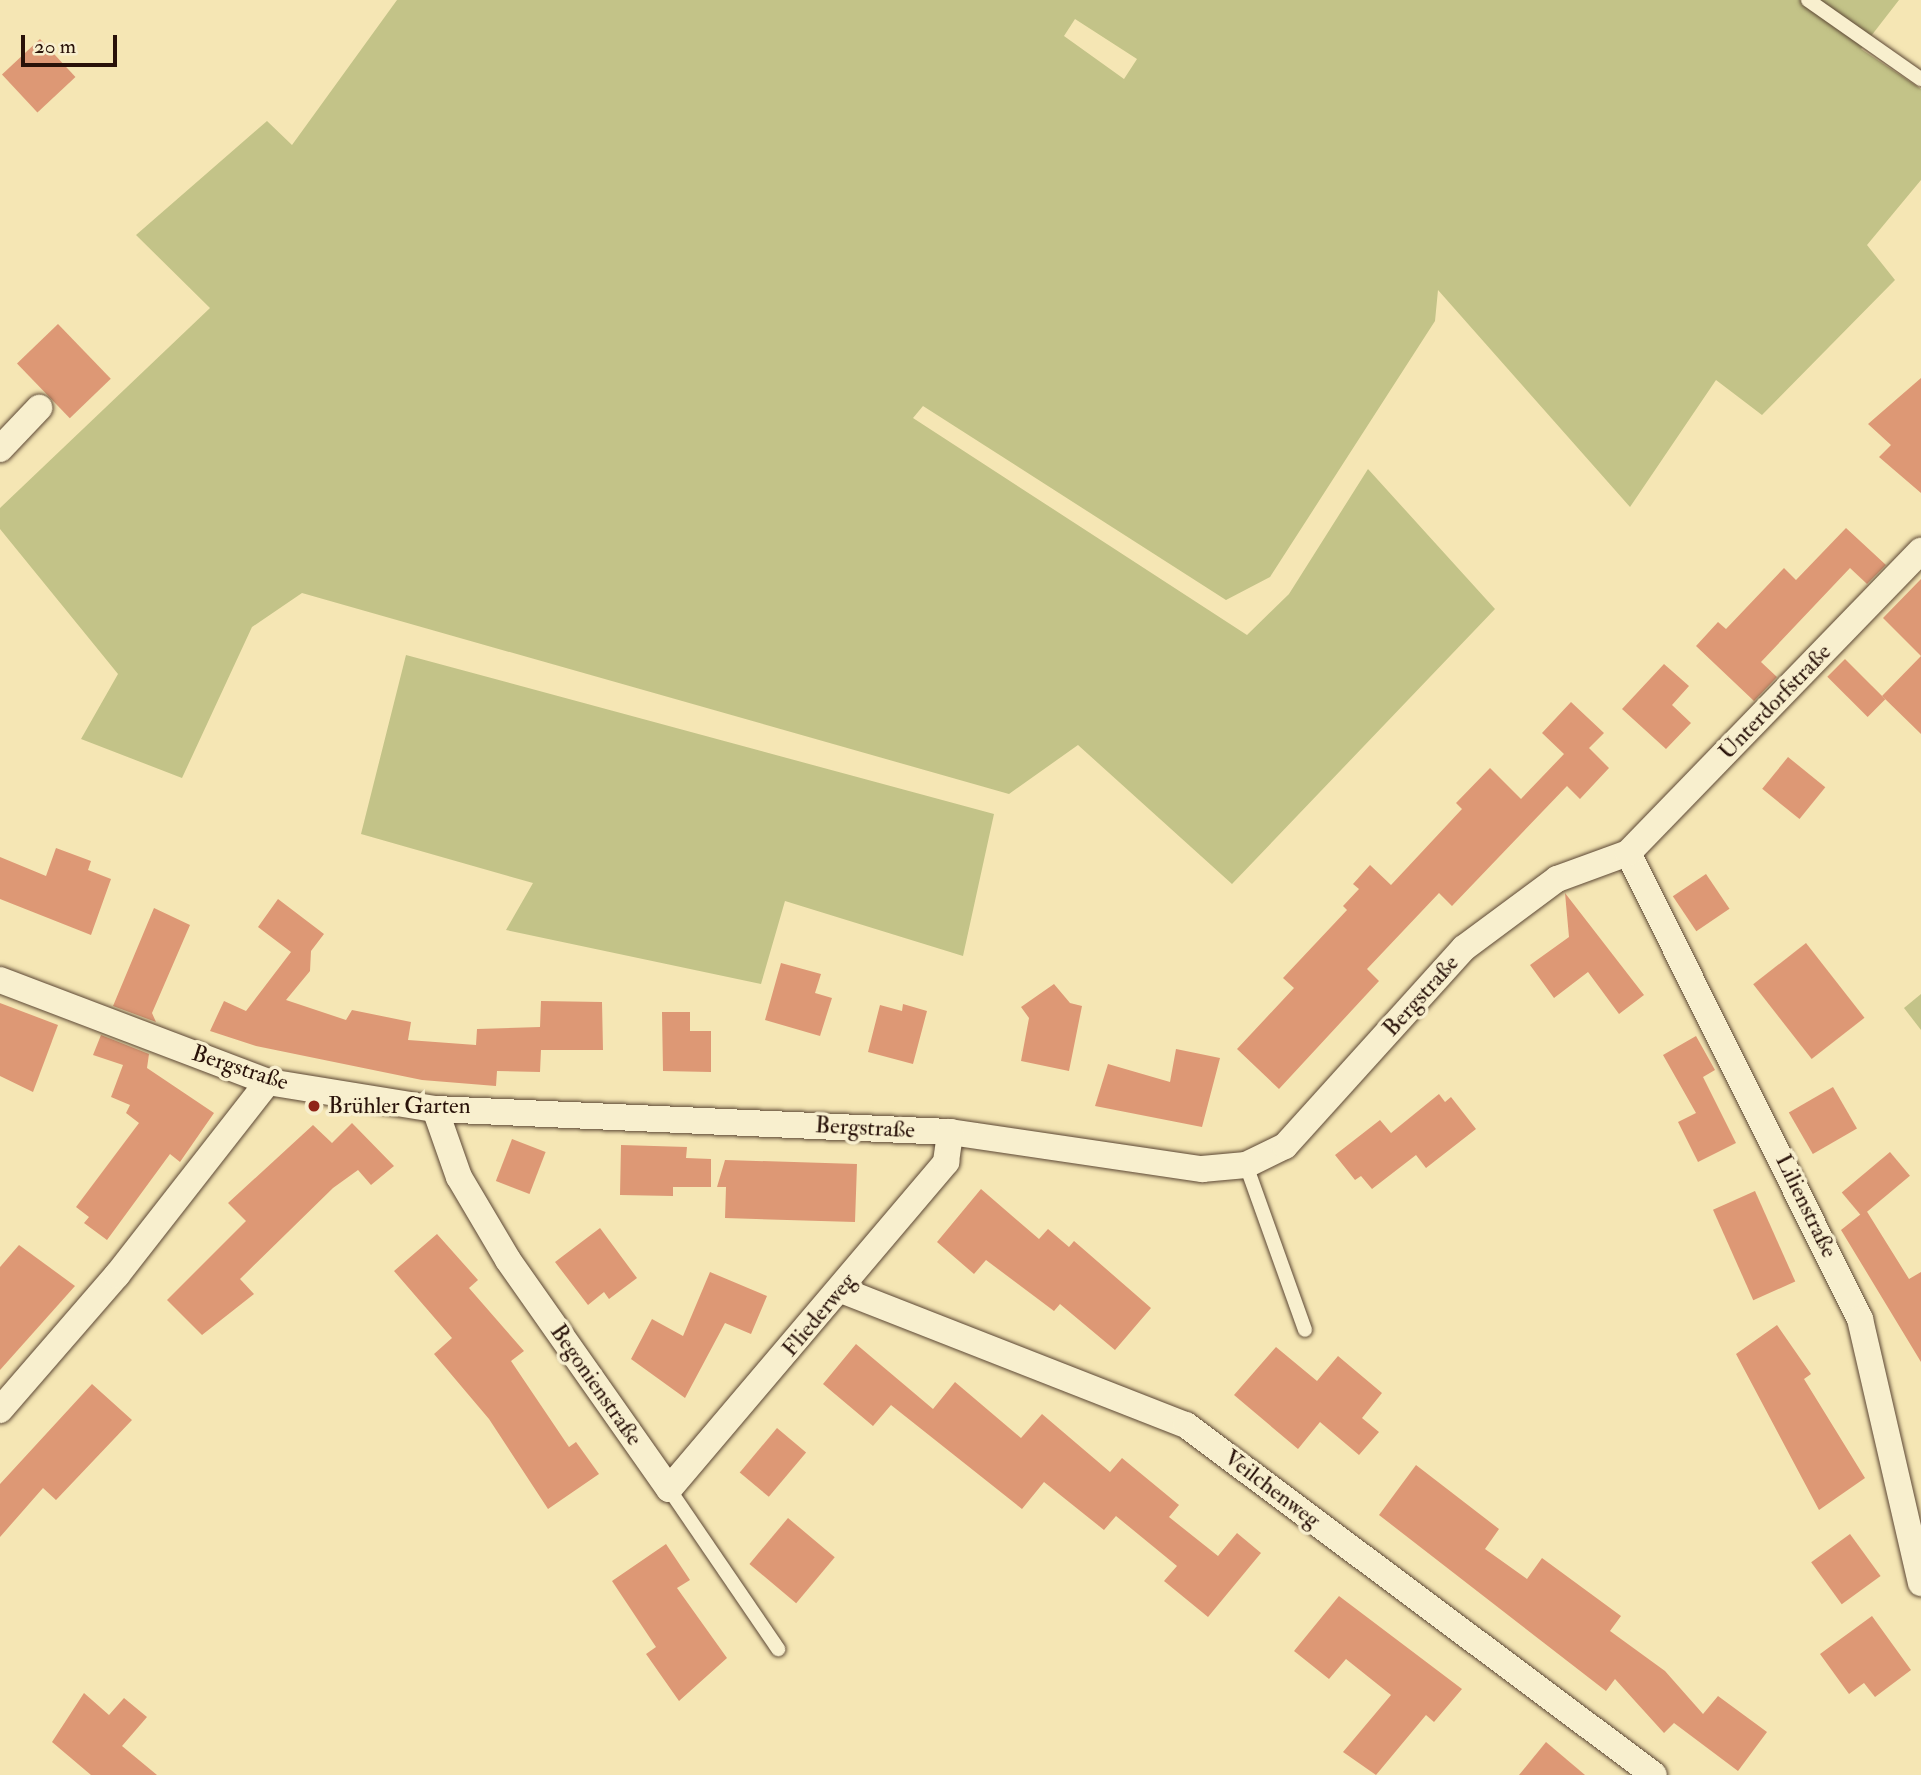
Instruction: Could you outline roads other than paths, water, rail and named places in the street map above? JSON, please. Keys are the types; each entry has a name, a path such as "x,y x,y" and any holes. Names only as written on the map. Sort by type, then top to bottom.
{"street":[{"path":"0,449 39,408"},
{"name":"Unterdorfstraße","path":"1628,853 1921,551"},
{"name":"Bergstraße","path":"0,980 268,1082 436,1109 950,1132 1202,1169 1246,1166 1285,1146 1464,948 1557,879 1628,853"},
{"name":"Lilienstraße","path":"1628,853 1860,1319 1921,1583"},
{"path":"0,1410 117,1275 268,1082"},
{"name":"Begonienstraße","path":"436,1109 459,1177 508,1260 669,1489"},
{"name":"Fliederweg","path":"669,1489 841,1290 946,1162 950,1132"},
{"name":"Veilchenweg","path":"841,1290 1186,1425 1654,1775"}],"lane":[{"path":"1808,0 1921,79"},
{"path":"1246,1166 1305,1330"},
{"name":"Begonienstraße","path":"669,1489 779,1649"}],"place":[{"name":"Brühler Garten","path":"314,1106"}]}
